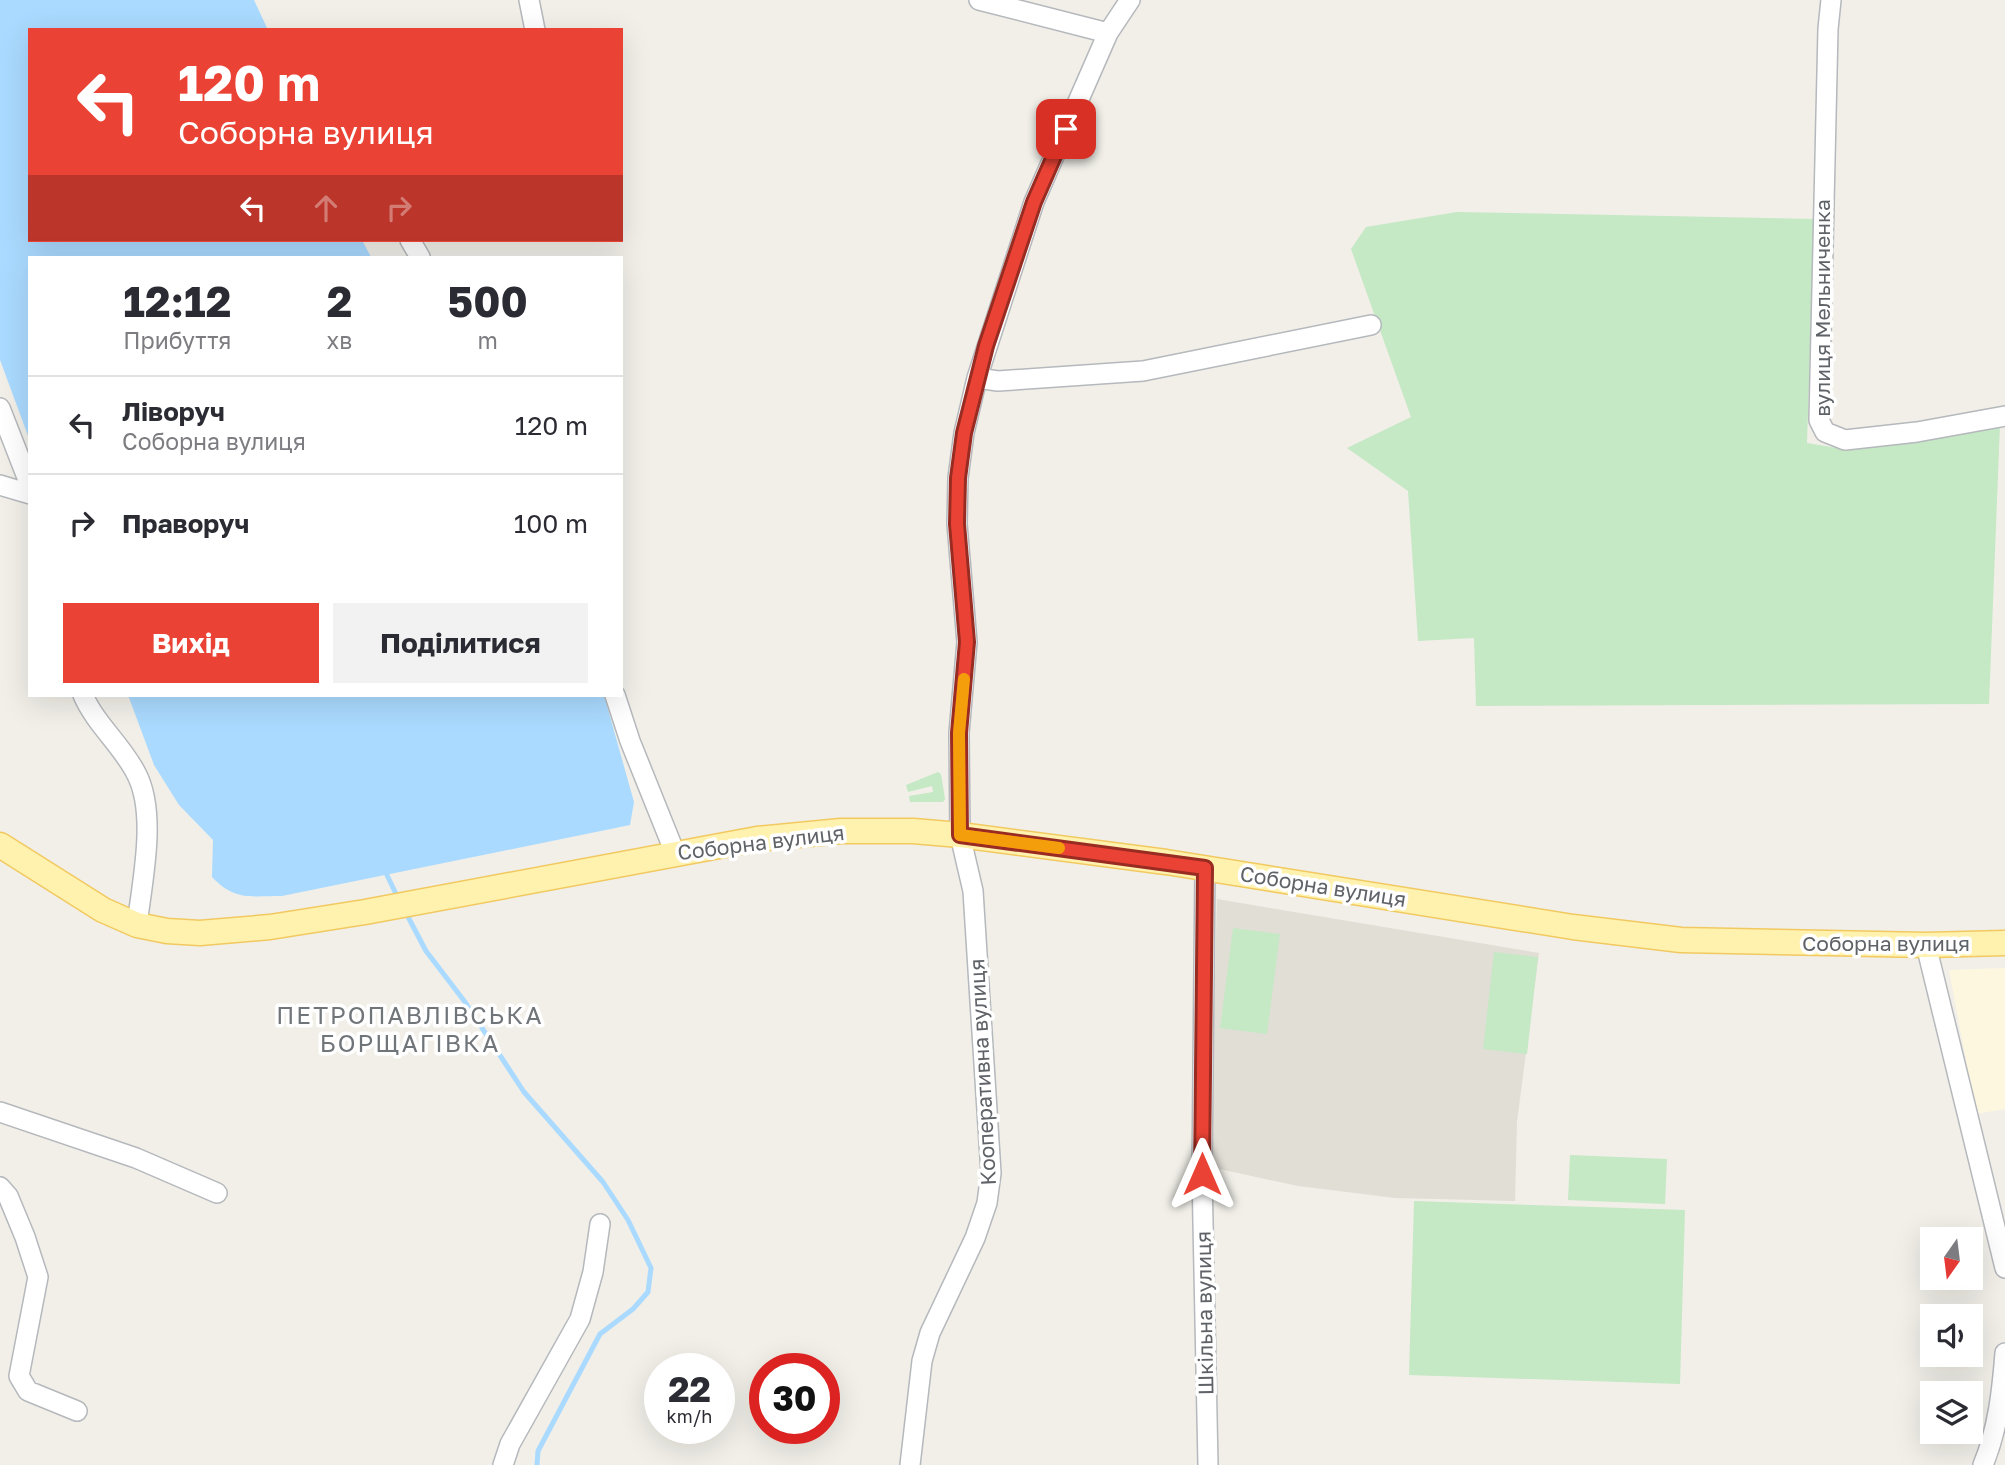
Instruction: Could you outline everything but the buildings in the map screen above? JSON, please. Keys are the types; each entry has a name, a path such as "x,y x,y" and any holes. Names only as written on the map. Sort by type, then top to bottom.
{"main road":[{"name":"Соборна вулиця","path":"0,845 103,910 137,925 167,931 200,933 270,927 365,912 757,839 841,831 913,831 1205,868 1573,927 1668,938 1764,943 2005,943"}],"street":[{"path":"529,0 535,28"},
{"path":"979,0 1108,33"},
{"name":"Кооперативна вулиця","path":"910,1465 922,1361 930,1333 975,1238 987,1203 991,1173 973,891 960,835 959,733 967,642 957,524 958,478 964,433 977,378 1034,202 1108,33 1130,0"},
{"name":"вулиця Мельниченка","path":"1832,0 1828,29 1819,420 1825,432 1845,440 1917,432 2005,416"},
{"path":"977,378 998,381 1143,371 1371,325"},
{"path":"0,408 28,480"},
{"path":"0,485 28,493"},
{"path":"84,697 90,710 138,776 146,808 146,838 137,925"},
{"path":"616,697 630,741 675,853"},
{"name":"Шкільна вулиця","path":"1205,868 1202,1174 1208,1465"},
{"path":"1926,945 2005,1268"},
{"path":"0,1112 136,1158 217,1193"},
{"path":"0,1187 8,1196 38,1277 19,1376 28,1391 77,1411"},
{"path":"503,1465 510,1444 580,1319 593,1272 600,1224"},
{"path":"1983,1465 1990,1447 2001,1394 2005,1353"}],"shaded area":[{"path":"1217,899 1539,953 1517,1122 1515,1201 1395,1198 1298,1186 1210,1167"},
{"path":"2005,968 2005,1109 1976,1114 1949,970"}],"green space":[{"path":"1457,212 1814,219 1807,443 1843,449 2000,424 1989,704 1476,706 1474,638 1418,641 1408,491 1347,448 1411,417 1351,249 1366,227"},
{"path":"938,772 941,774 945,799 943,802 910,802 909,796 933,792 932,786 908,792 906,785"},
{"path":"1233,928 1280,934 1267,1034 1220,1028"},
{"path":"1494,952 1538,957 1527,1054 1483,1049"},
{"path":"1570,1155 1667,1159 1665,1204 1568,1200"},
{"path":"1414,1201 1685,1210 1680,1384 1409,1375"}],"water":[{"path":"0,0 254,0 267,28 28,28 28,242 363,242 370,256 28,256 28,436 0,360"},
{"path":"129,697 605,697 634,802 630,825 282,896 244,896 228,890 212,877 213,840 179,805 154,765"}],"waterway":[{"path":"384,869 398,898"},
{"path":"406,913 426,951 465,1002 524,1092 603,1182 628,1220 651,1268 648,1292 633,1309 600,1334 538,1451 537,1465"}],"slow traffic":[{"path":"964,679 959,733 960,835 1059,848"}],"district":[{"name":"ПЕТРОПАВЛІВСЬКА БОРЩАГІВКА","path":"410,1030"}],"route":[{"path":"1066,129 1034,202 986,346 964,433 958,478 957,524 967,642 959,733 960,835 1205,868 1202,1174"}]}
